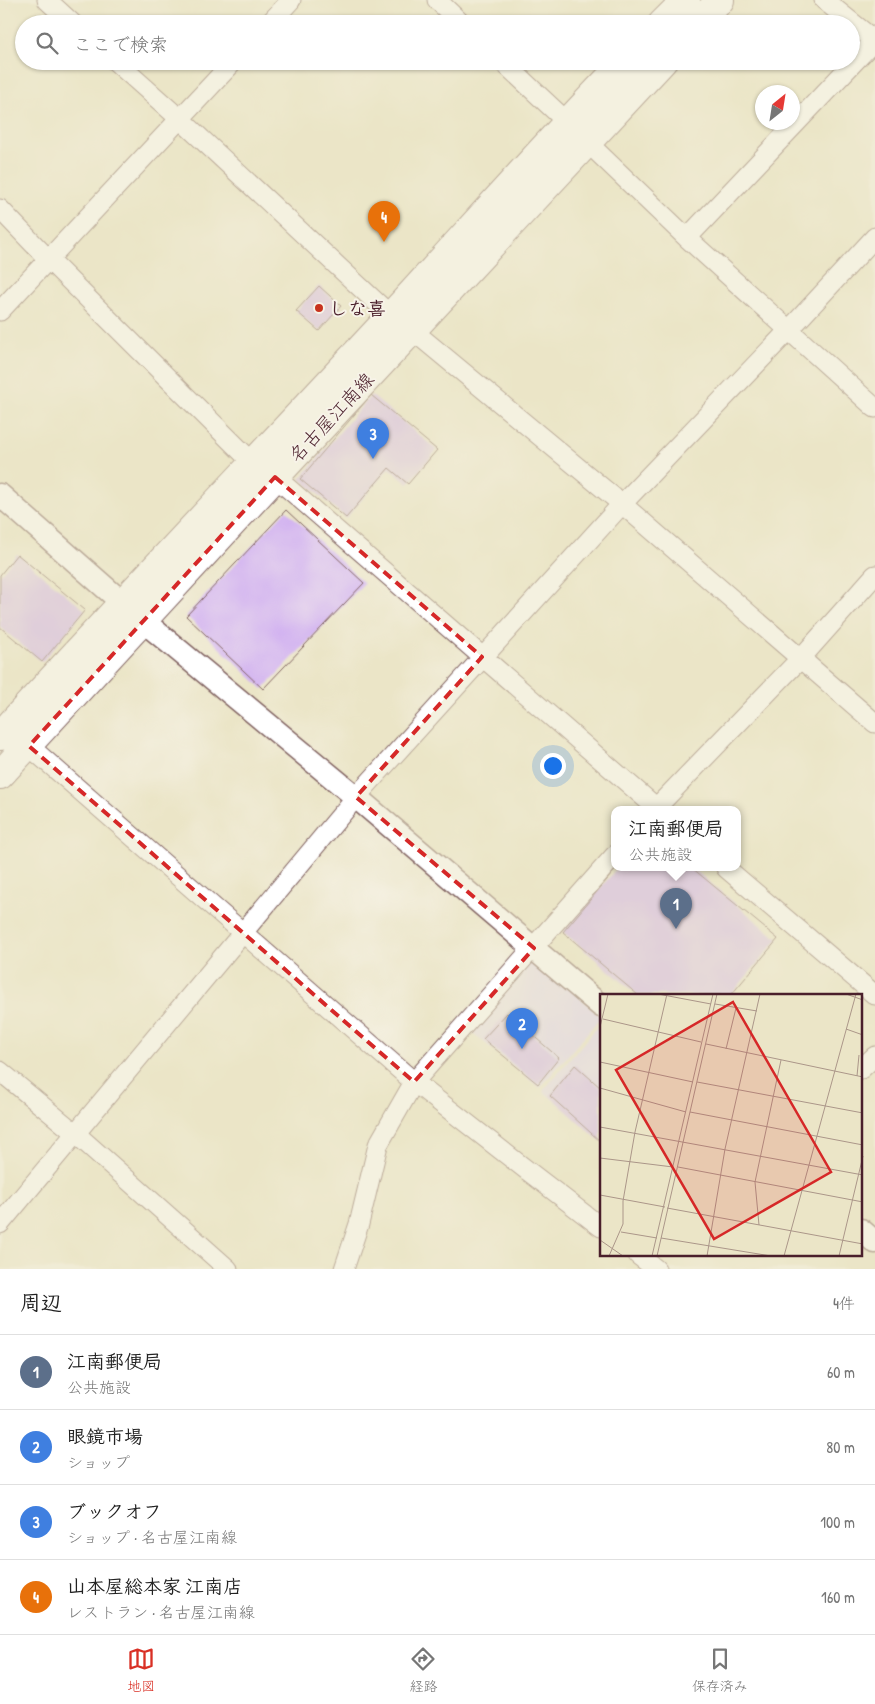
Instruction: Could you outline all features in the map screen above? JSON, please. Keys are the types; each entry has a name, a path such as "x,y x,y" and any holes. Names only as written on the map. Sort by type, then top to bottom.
{"main road":[{"path":"671,15 686,0"},
{"path":"706,15 720,0"},
{"name":"名古屋江南線","path":"402,323 567,122 617,70"},
{"name":"名古屋江南線","path":"2,731 122,602 264,470 402,323 588,143 656,70"},
{"name":"名古屋江南線","path":"0,775 29,746 142,620 264,470"}],"street":[{"path":"47,0 63,15"},
{"path":"277,15 291,0"},
{"path":"437,0 453,15"},
{"path":"824,0 843,15"},
{"path":"860,29 875,41 860,57"},
{"path":"125,70 402,323 622,504 875,723"},
{"path":"0,311 226,70"},
{"path":"512,70 567,122"},
{"path":"687,238 847,70"},
{"path":"588,143 687,238 875,408"},
{"path":"0,209 48,259 264,470 482,657 651,806"},
{"path":"0,1224 356,797 622,504 789,330 875,237"},
{"path":"0,495 142,620 356,797 600,1005"},
{"path":"660,806 801,658 875,575"},
{"path":"29,746 414,1082 600,1226"},
{"path":"344,1269 359,1224 378,1145 414,1082 611,860"},
{"path":"730,871 875,995"},
{"path":"862,1068 875,1056"},
{"path":"0,1071 75,1133 228,1269"},
{"path":"862,1231 875,1242"}],"highlighted area":[{"path":"275,477 482,657 356,797 534,948 414,1082 29,746"}],"shaded area":[{"path":"534,953 600,1016 540,1088 468,1029"},
{"path":"600,1023 600,1139 543,1091"}],"building":[{"name":"しな喜","path":"319,286 341,306 319,331 296,311"},
{"path":"371,395 437,450 408,484 389,468 346,518 300,479"},
{"path":"286,510 364,583 263,689 186,616"},
{"path":"17,554 85,610 42,662 0,627 0,575"},
{"path":"614,871 696,871 778,939 732,994 637,994 563,932"},
{"path":"507,1013 559,1058 538,1084 483,1039"},
{"path":"575,1065 600,1087 600,1141 550,1096"}],"place":[{"name":"山本屋総本家 江南店","path":"384,242"},
{"name":"しな喜","path":"319,308"},
{"name":"ブックオフ","path":"373,459"},
{"name":"江南郵便局","path":"676,929"},
{"name":"眼鏡市場","path":"522,1049"}]}
